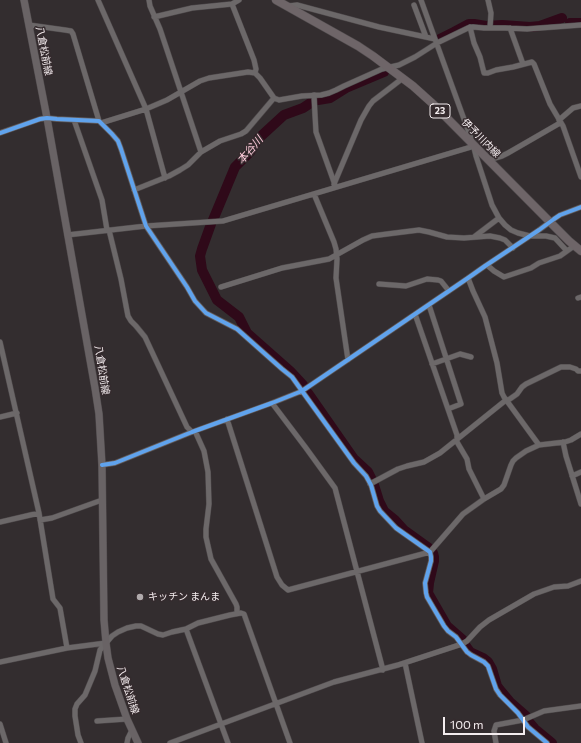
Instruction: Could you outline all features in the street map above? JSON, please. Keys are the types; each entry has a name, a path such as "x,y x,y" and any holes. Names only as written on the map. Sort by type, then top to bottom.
{"main road":[{"name":"八倉松前線","path":"24,0 47,118 99,414 102,465 104,620 106,643 113,679 138,743"},
{"name":"伊予川内線","path":"276,0 358,46 403,78 433,104 550,222 574,249"}],"street":[{"path":"98,0 146,109 165,178"},
{"path":"149,0 201,152"},
{"path":"154,17 192,8 232,4 239,0"},
{"path":"421,0 473,144 492,205 499,218 511,230 530,236 552,237 574,249"},
{"path":"488,0 491,13 490,28"},
{"path":"232,4 254,60 256,69 255,73"},
{"path":"287,6 297,5 379,27 426,37 436,41"},
{"path":"414,5 426,37"},
{"path":"29,25 71,31 100,122 118,141 146,226 187,287 195,302 206,312 237,330 292,377 354,463 366,476 380,511 396,528 430,552 431,561 425,584 426,593 427,598 444,626 456,637 467,652 488,666 496,689 500,695 534,732 547,743"},
{"path":"0,133 47,118 100,122 146,109 167,100 200,81 209,78 248,72 255,73 274,98 279,100 329,93 382,69 399,65 416,56 436,41 470,27 527,29 581,25"},
{"path":"470,27 484,72 488,73 532,62 534,64 550,104 560,121 581,177"},
{"path":"510,28 523,64"},
{"path":"335,186 361,120 369,106 373,101 403,78"},
{"path":"314,95 316,132 335,186"},
{"path":"134,190 165,178 188,165 201,152 220,141 242,134 274,98"},
{"path":"488,160 508,153 560,121 573,108 581,106"},
{"path":"74,120 102,200 121,279 128,316 145,337 187,426 189,429 194,431 204,451 208,472 209,504 206,537 212,559 236,604 237,613"},
{"path":"68,235 146,226 223,221 314,194 335,186 471,148 473,144"},
{"path":"314,194 334,242 336,254 336,278 348,360"},
{"path":"102,465 115,463 194,431 302,391 550,222 581,207"},
{"path":"473,237 499,218"},
{"path":"221,287 282,268 329,259 372,236 419,230 464,238 490,236 505,240 513,248"},
{"path":"487,265 494,272 504,277 531,268 539,263 560,256 574,249"},
{"path":"468,278 485,317 497,363 502,393 539,445"},
{"path":"379,284 406,286 427,279 438,280 441,281 449,291"},
{"path":"429,305 462,404 448,408"},
{"path":"415,314 457,435 457,442 467,459 469,469 484,498"},
{"path":"0,342 39,513 53,599 60,608 67,648"},
{"path":"432,364 460,354 471,357"},
{"path":"370,484 407,466 424,462 440,453 457,438 517,394 526,384 561,367 566,366 576,369 578,372 581,371"},
{"path":"272,403 335,488 384,670"},
{"path":"0,417 17,413"},
{"path":"228,419 277,577 282,585 288,590 430,552 463,514 484,498 501,489 513,461 526,451 539,445 571,440 581,434"},
{"path":"563,442 564,450 581,504"},
{"path":"572,476 581,472"},
{"path":"40,520 52,518 102,500"},
{"path":"0,522 39,513"},
{"path":"170,743 334,682 384,670 462,644 489,620 534,594 554,587 568,586 581,581"},
{"path":"81,743 78,735 75,709 77,704 85,695 100,650 112,636 118,632 136,626 141,626 163,635 186,629 198,623 237,613 244,614 290,743"},
{"path":"186,629 228,743"},
{"path":"0,662 67,648 106,643"},
{"path":"405,663 422,743"},
{"path":"496,743 494,731 496,725 523,720 544,711 581,706"},
{"path":"97,721 128,719"},
{"path":"0,724 5,742"},
{"path":"127,743 132,730"}],"waterway":[{"name":"本谷川","path":"438,40 469,24 530,27 540,26 562,18"},
{"name":"本谷川","path":"570,23 581,23"},
{"name":"本谷川","path":"318,100 330,98 346,88 384,72"},
{"name":"本谷川","path":"213,220 235,167 250,152 259,138 284,115 303,108 312,102"},
{"name":"本谷川","path":"211,224 200,256 202,270 217,300 239,317 247,333 290,371 303,385"},
{"name":"本谷川","path":"308,393 354,459 368,472 372,480"},
{"name":"本谷川","path":"374,485 384,511 404,530 429,548"},
{"name":"本谷川","path":"433,553 434,561 428,593 447,626 463,640"},
{"name":"本谷川","path":"465,645 470,652 488,662 492,669 497,686 510,702 526,716"},
{"name":"本谷川","path":"529,722 552,743"}],"cycle path":[{"path":"0,133 47,118 99,121 112,134 118,141 121,149 146,226 195,301 206,313 237,329 292,377 354,463 366,476 371,485 380,511 396,528 430,552 431,561 425,583 426,593 444,626 456,637 467,652 488,666 496,689 500,695 518,713 528,727 547,743"},
{"path":"102,465 115,463 192,432 302,391 560,215 581,207"}],"place":[{"name":"キッチン まんま","path":"140,597"}]}
